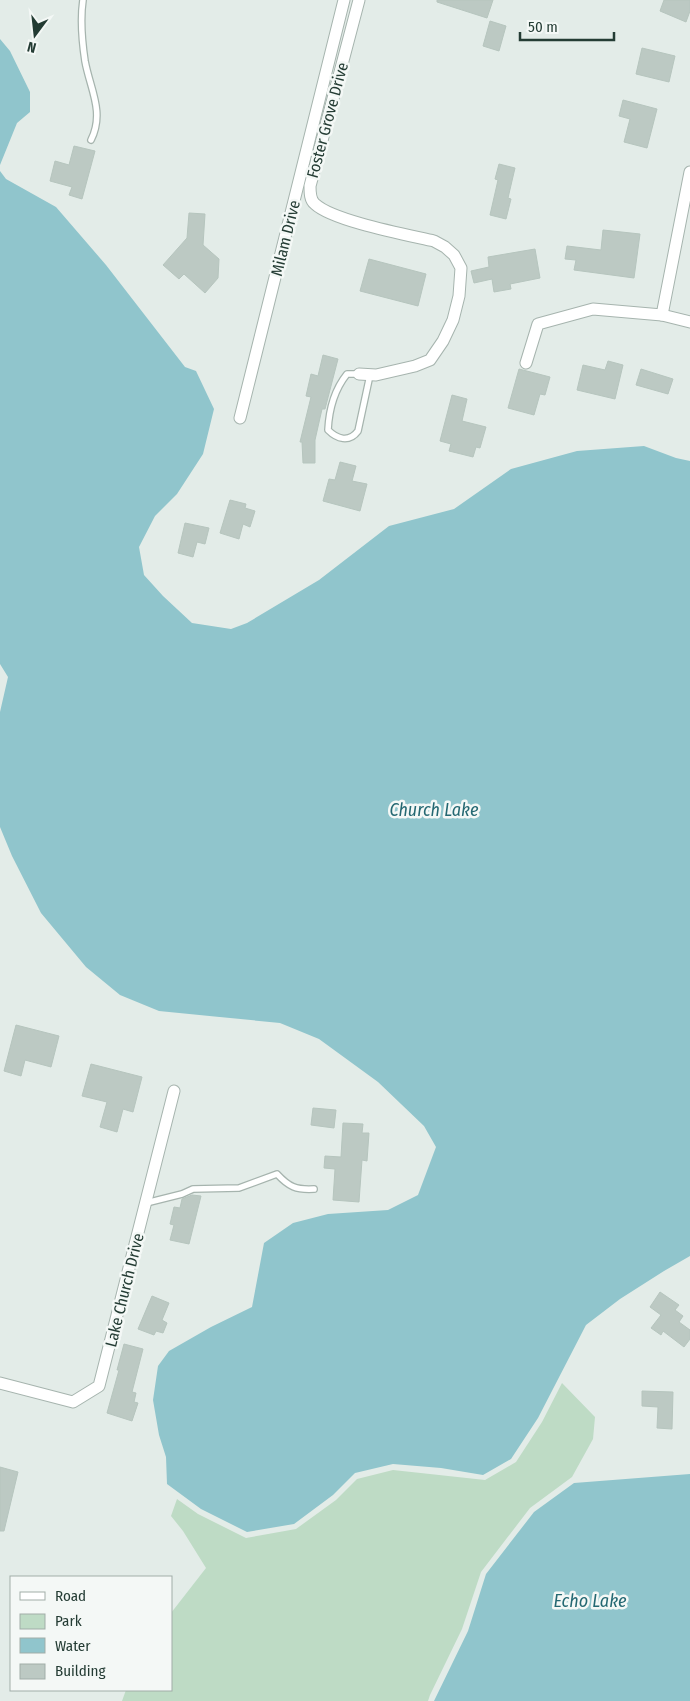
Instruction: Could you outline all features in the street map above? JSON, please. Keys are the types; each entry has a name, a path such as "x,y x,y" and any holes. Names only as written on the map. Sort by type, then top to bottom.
{"street":[{"name":"Milam Drive","path":"240,418 344,0"},
{"name":"Foster Grove Drive","path":"359,0 310,186 310,195 314,204 328,212 347,219 440,244 454,255 461,268 459,296 453,320 443,341 430,360 415,366 376,375 365,374"},
{"path":"662,315 690,172"},
{"path":"526,363 538,324 593,310 662,315 690,322"},
{"name":"Lake Church Drive","path":"0,1383 73,1402 100,1386 174,1092"}],"lane":[{"path":"83,0 81,15 86,62 96,99 96,129 91,140"},
{"path":"347,374 365,374 358,431 349,439 335,436 328,430 329,419 339,384 347,374"},
{"path":"146,1203 182,1194 193,1189 239,1188 277,1174 286,1184 301,1190 314,1189"}],"green space":[{"path":"562,1383 595,1417 593,1439 572,1477 530,1508 481,1572 462,1629 428,1701 122,1701 126,1691 172,1691 172,1612 206,1568 183,1531 171,1516 177,1499 198,1514 246,1538 296,1529 336,1500 357,1479 393,1470 485,1480 516,1462 542,1422"}],"water":[{"path":"0,39 10,51 30,92 30,112 17,123 0,165"},
{"name":"Church Lake","path":"0,171 6,179 56,207 106,265 185,367 196,371 214,409 203,454 177,494 155,516 139,547 144,575 192,623 231,629 247,623 319,580 389,526 454,509 511,469 577,451 644,446 690,461 690,1256 620,1299 586,1325 538,1418 511,1459 483,1475 441,1468 393,1464 355,1473 333,1495 294,1524 247,1532 201,1509 167,1484 166,1457 159,1435 153,1400 158,1366 169,1351 211,1327 252,1307 264,1243 293,1223 328,1214 388,1210 418,1195 436,1147 424,1126 378,1082 319,1039 280,1023 159,1011 120,995 86,967 41,913 12,856 0,827 0,712 8,677 0,664"},
{"name":"Echo Lake","path":"690,1474 690,1701 434,1701 468,1631 486,1574 534,1512 574,1483"}],"building":[{"path":"437,0 493,0 487,18 437,2"},
{"path":"664,0 690,0 690,11 686,22 660,11"},
{"path":"490,21 506,26 499,51 483,46"},
{"path":"642,48 675,56 669,82 636,74"},
{"path":"623,100 657,109 647,148 624,142 630,119 619,116"},
{"path":"74,146 95,151 82,199 69,195 72,187 50,181 55,161 69,165"},
{"path":"499,164 515,168 508,198 511,199 506,219 490,215 498,180 495,179"},
{"path":"189,213 205,214 203,245 219,259 218,278 205,293 184,274 179,279 163,265 187,238"},
{"path":"603,230 640,234 634,278 574,270 576,260 565,259 567,246 601,250"},
{"path":"535,249 540,278 510,284 511,289 494,292 492,279 474,283 471,271 489,267 488,257"},
{"path":"369,259 426,274 418,306 360,291"},
{"path":"323,355 338,359 325,409 322,409 315,440 315,463 303,463 302,442 300,442 311,397 306,396 311,374 318,376"},
{"path":"608,361 623,365 615,399 577,390 583,365 605,370"},
{"path":"519,369 550,377 545,395 540,394 534,415 508,408"},
{"path":"641,369 673,379 668,394 636,385"},
{"path":"452,395 467,399 462,421 486,427 480,448 476,447 473,457 449,451 451,444 440,441"},
{"path":"340,462 356,466 352,481 367,484 360,511 323,501 329,479 335,480"},
{"path":"230,500 246,504 245,508 255,511 250,527 243,524 239,539 220,533"},
{"path":"185,523 209,528 205,544 197,542 193,557 178,553"},
{"path":"16,1025 59,1036 51,1067 25,1060 21,1076 4,1071"},
{"path":"91,1064 142,1077 133,1112 123,1109 117,1132 100,1127 107,1102 82,1096"},
{"path":"313,1108 336,1110 334,1128 311,1125"},
{"path":"343,1123 363,1124 362,1133 369,1133 367,1161 362,1160 359,1202 333,1200 335,1169 324,1168 325,1156 341,1157"},
{"path":"192,1195 201,1196 189,1244 170,1240 174,1225 170,1224 174,1207 180,1208 182,1199"},
{"path":"660,1292 679,1305 675,1310 683,1316 679,1322 690,1330 690,1339 684,1347 663,1331 661,1335 651,1328 661,1315 650,1307"},
{"path":"152,1296 169,1303 162,1320 167,1323 163,1333 156,1331 154,1335 138,1329"},
{"path":"124,1344 143,1349 132,1392 136,1393 134,1402 138,1403 132,1421 107,1413"},
{"path":"642,1391 673,1392 672,1429 657,1428 658,1407 642,1406"},
{"path":"0,1467 18,1472 4,1531 0,1531"}]}
